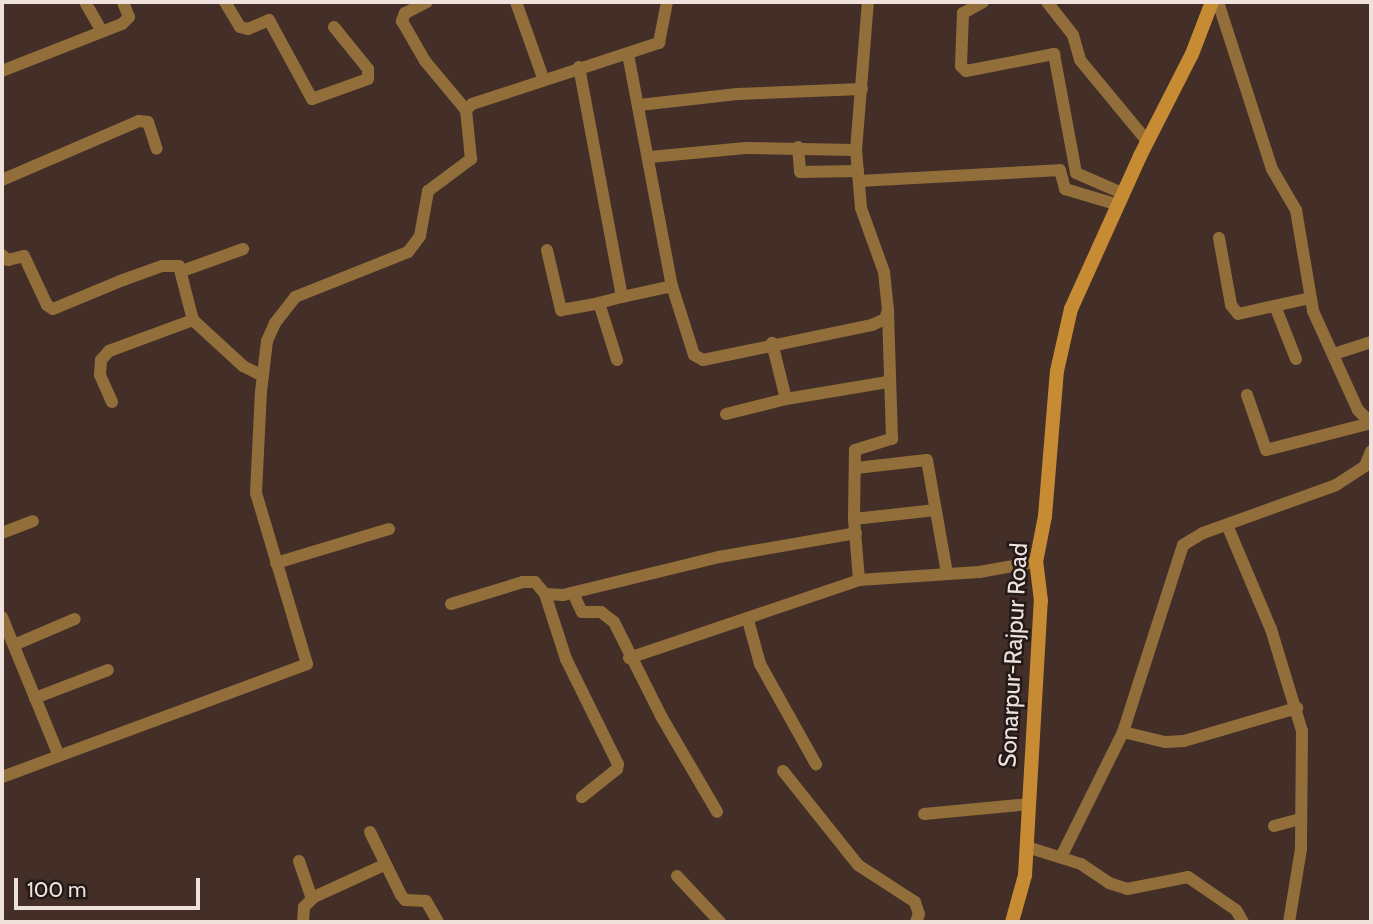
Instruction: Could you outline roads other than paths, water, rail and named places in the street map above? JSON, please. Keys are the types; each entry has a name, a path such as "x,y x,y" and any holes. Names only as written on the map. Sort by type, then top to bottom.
{"main road":[{"name":"Sonarpur-Rajpur Road","path":"1015,920 1027,847 1041,601 1036,562 1045,516 1057,371 1071,309 1146,141 1192,54 1212,2"}],"street":[{"path":"85,2 102,32"},
{"path":"2,71 128,20 123,2"},
{"path":"225,2 240,27 248,29 269,20 312,99 368,79 368,69 334,27"},
{"path":"2,777 307,664 256,493 267,341 282,310 295,297 336,278 392,261 408,252 420,236 428,191 471,159 466,110 425,61 402,21 405,13 427,2"},
{"path":"516,2 543,78"},
{"path":"466,110 487,97 659,43 667,2"},
{"path":"859,580 854,519 855,450 892,439 888,382 888,310 884,272 861,208 856,150 868,2"},
{"path":"983,2 963,13 961,66 966,71 1054,54 1076,173 1121,199"},
{"path":"1047,2 1073,35 1080,60 1146,141"},
{"path":"1219,2 1272,169 1296,210 1310,298 1358,410 1371,423"},
{"path":"628,54 650,157 672,286 694,355 703,360 772,343 872,325 884,319 888,310"},
{"path":"579,66 622,297"},
{"path":"639,105 737,94 862,89"},
{"path":"2,180 139,121 148,122 157,149"},
{"path":"650,157 798,147 856,150"},
{"path":"798,147 800,172 858,176 1060,170 1065,189 1121,199"},
{"path":"1219,238 1234,311 1238,314 1310,298"},
{"path":"183,271 243,249"},
{"path":"547,250 561,310 672,286"},
{"path":"2,255 8,260 24,256 47,305 54,309 173,264 183,271 193,320 243,366 263,376"},
{"path":"600,303 617,360"},
{"path":"1275,306 1296,359"},
{"path":"112,402 100,375 101,360 109,351 193,320"},
{"path":"1334,354 1371,342"},
{"path":"772,343 786,399"},
{"path":"726,414 786,399 888,382"},
{"path":"1247,395 1266,450 1371,423"},
{"path":"1061,857 1123,732 1182,545 1227,525 1336,485 1365,466 1371,451"},
{"path":"856,468 927,460 947,573"},
{"path":"854,519 936,510"},
{"path":"2,533 33,521"},
{"path":"1227,525 1271,629 1297,708 1304,754 1301,818 1289,922"},
{"path":"276,563 389,529"},
{"path":"545,594 573,593 719,557 856,533"},
{"path":"629,657 748,620 859,580 1036,562"},
{"path":"451,604 523,582 535,582 545,594 566,659 618,764 617,769 582,797"},
{"path":"573,593 582,612 601,612 614,622 629,657 717,812"},
{"path":"2,617 59,757"},
{"path":"14,645 75,619"},
{"path":"748,620 760,664 817,764"},
{"path":"36,698 108,670"},
{"path":"1123,732 1165,742 1184,741 1297,708"},
{"path":"783,771 858,865 915,902 919,914 916,922"},
{"path":"924,814 1029,804"},
{"path":"1274,827 1301,818"},
{"path":"370,832 384,865 405,900 425,901 438,922"},
{"path":"1027,847 1061,857 1127,889 1188,877 1236,910 1243,922"},
{"path":"299,861 312,899"},
{"path":"303,922 304,907 312,899 384,865"},
{"path":"677,876 720,922"}]}
